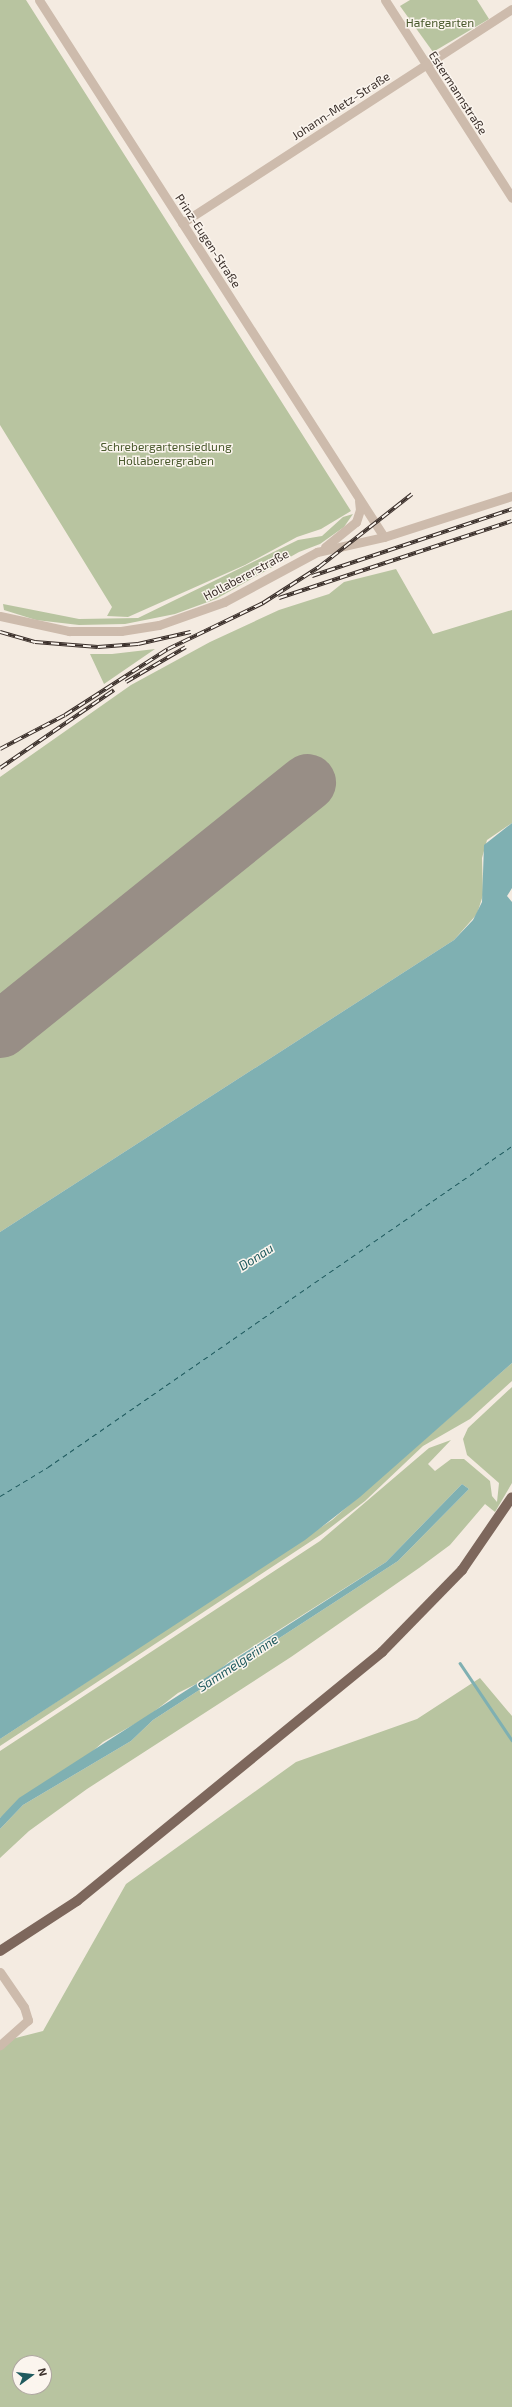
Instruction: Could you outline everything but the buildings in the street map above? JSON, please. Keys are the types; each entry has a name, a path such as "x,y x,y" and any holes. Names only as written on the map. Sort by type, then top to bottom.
{"main road":[{"path":"0,1951 76,1901 382,1652 462,1570 512,1497"}],"street":[{"name":"Prinz-Eugen-Straße","path":"39,0 384,537"},
{"name":"Estermannstraße","path":"385,0 512,198"},
{"name":"Johann-Metz-Straße","path":"182,223 512,9"},
{"name":"Prinz-Eugen-Straße","path":"317,552 356,522 360,510 357,494"},
{"name":"Hollabererstraße","path":"0,616 38,626 83,632 159,625 224,602 317,552 384,537 512,496"},
{"path":"0,1972 24,2007 28,2020 0,2045"}],"green space":[{"name":"Schrebergartensiedlung Hollaberergraben","path":"0,0 26,0 351,511 321,529 297,537 245,565 128,617 107,616 112,607 0,425"},
{"name":"Hafengarten","path":"410,0 477,0 489,19 433,52 400,6"},
{"path":"353,514 344,527 320,544 299,552 216,599 175,614 125,624 79,625 36,620 4,610 3,604 79,619 138,618 298,540 322,536 343,517"},
{"path":"396,569 433,634 512,610 512,823 487,840 482,858 483,895 477,914 454,940 0,1232 0,777 131,685 210,642 279,610 329,594 344,582"},
{"path":"155,649 104,684 90,654 112,654"},
{"path":"512,1363 512,1381 470,1419 423,1446 365,1501 322,1534 0,1746 0,1739 332,1520"},
{"path":"512,1387 512,1483 495,1512 485,1504 450,1545 419,1568 291,1657 87,1789 29,1831 0,1858 0,1829 23,1805 131,1741 153,1720 398,1561 469,1489 462,1484 386,1562 230,1661 212,1676 178,1693 147,1717 103,1742 83,1760 39,1787 0,1818 0,1751 320,1541 429,1448 451,1440 428,1464 435,1471 451,1459 464,1459 490,1481 492,1496 497,1502 499,1483 467,1455 463,1439 468,1428"},
{"path":"480,1678 512,1716 512,2407 0,2407 0,2042 43,2031 126,1884 296,1762 417,1719"}],"water":[{"name":"Donau","path":"512,823 512,888 507,896 512,902 512,1363 360,1497 305,1540 0,1739 0,1232 454,940 473,920 482,902 484,845"},
{"name":"Sammelgerinne","path":"462,1484 469,1489 398,1561 153,1720 131,1741 23,1805 0,1829 0,1818 19,1798 386,1562"}],"waterway":[{"path":"460,1663 512,1740"}],"ferry route":[{"path":"0,1496 48,1467 512,1146"}],"runway":[{"path":"0,1029 307,782"}],"railway":[{"path":"0,749 65,715 168,649 263,603 319,567 412,494"},
{"path":"312,576 512,509"},
{"path":"279,598 512,521"},
{"path":"0,632 35,642 98,647 138,644 191,632"},
{"path":"126,682 186,647"},
{"path":"0,768 114,690"}]}
